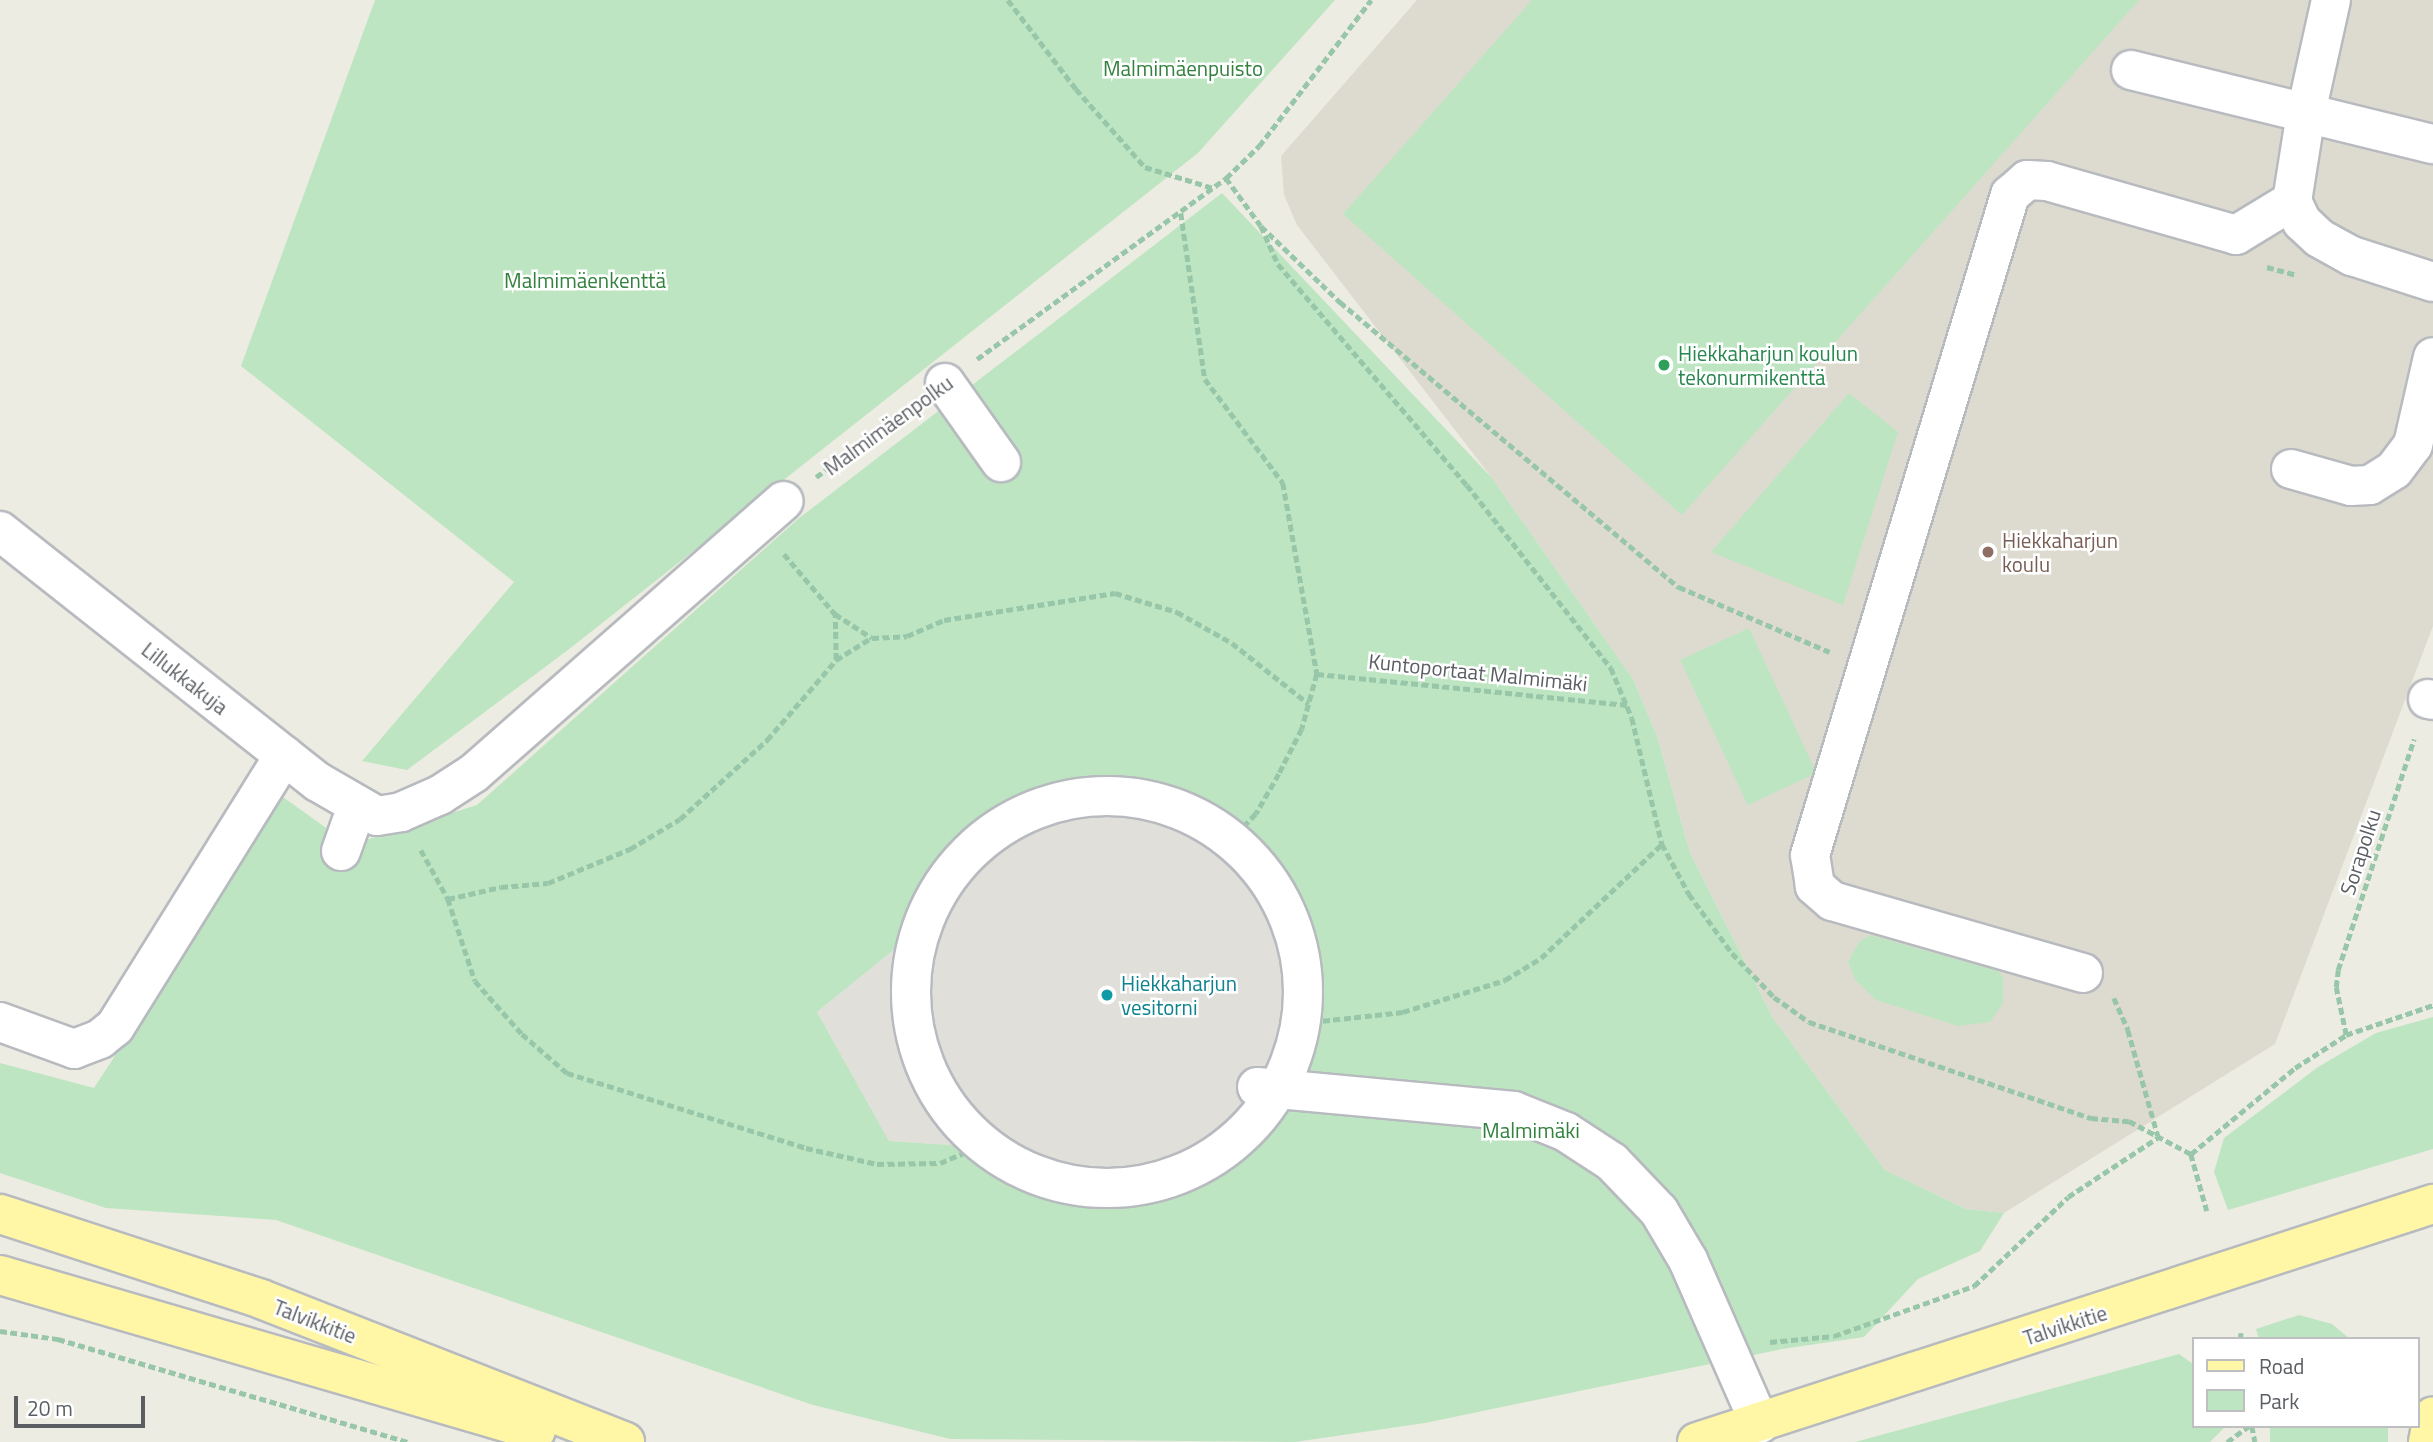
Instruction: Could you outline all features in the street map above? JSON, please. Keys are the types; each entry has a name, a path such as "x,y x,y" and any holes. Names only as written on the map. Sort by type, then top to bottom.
{"main road":[{"name":"Talvikkitie","path":"1697,1442 1760,1424 2433,1205"},
{"name":"Talvikkitie","path":"0,1214 261,1299 625,1442"},
{"name":"Talvikkitie","path":"0,1275 574,1442"},
{"path":"2428,1442 2433,1416"}],"street":[{"path":"2331,0 2305,113 2292,201 2302,222 2319,238 2352,256 2433,282"},
{"path":"2131,70 2433,144"},
{"path":"2083,973 1832,901 1815,886 1810,855 2010,195 2027,180 2046,181 2236,236 2292,201"},
{"path":"2291,469 2351,486 2370,485 2394,470 2413,445 2433,357"},
{"path":"945,383 1001,462"},
{"path":"341,851 378,811 440,795 474,773 771,512"},
{"name":"Lillukkakuja","path":"0,531 284,755 378,811"},
{"path":"0,1022 74,1049 100,1039 115,1027 284,755"},
{"path":"1118,794 1179,808 1232,839 1277,891 1301,954 1302,1023 1245,1133 1198,1167 1144,1186 1087,1189 1032,1174 982,1145 941,1099 916,1042 911,993 923,920 954,866 1000,825 1027,811 1056,800 1094,796 1118,794"},
{"path":"1267,1089 1514,1111 1566,1132 1612,1162 1659,1211 1688,1260 1760,1424"}],"path":[{"path":"1008,0 1076,89 1145,167 1214,188"},
{"name":"Malmimäenpolku","path":"771,512 1226,178 1259,146 1371,0"},
{"path":"1226,178 1261,226 1340,302 1679,587 1867,668"},
{"path":"1181,213 1205,379 1283,483 1317,674 1309,704 1279,774 1256,814 1232,839"},
{"path":"1261,226 1278,264 1561,603 1611,668 1627,705 1662,844 1689,894 1732,953 1774,997 1809,1023 2091,1118 2129,1121 2191,1154 2207,1211"},
{"path":"771,512 835,614 872,638"},
{"path":"448,899 501,887 548,883 631,849 680,819 767,740 836,660 872,638 907,636 944,620 1115,593 1177,612 1232,643 1309,704"},
{"path":"835,614 836,660"},
{"name":"Kuntoportaat Malmimäki","path":"1317,674 1351,674 1627,705"},
{"name":"Sorapolku","path":"2346,1035 2336,987 2338,970 2430,699"},
{"path":"378,811 448,899 475,981 522,1034 567,1073 779,1140 877,1164 940,1163 982,1145"},
{"path":"1302,1023 1402,1012 1505,980 1541,958 1662,844"},
{"path":"2083,973 2113,997 2120,1011 2158,1137"},
{"path":"2191,1154 2295,1068 2346,1035 2433,1005"},
{"path":"1728,1350 1834,1336 1974,1286 2068,1197 2158,1137"},
{"path":"0,1331 58,1339 409,1442"},
{"path":"2227,1442 2248,1428"}],"shaded area":[{"name":"Hiekkaharjun koulu","path":"1417,0 2433,0 2433,626 2275,1044 2004,1213 1966,1209 1885,1170 1773,1018 1690,853 1657,736 1633,679 1492,478 1297,225 1284,195 1281,156"},
{"path":"1127,807 1165,816 1200,832 1243,868 1265,899 1280,931 1288,993 1285,1026 1274,1061 1245,1106 1205,1141 1163,1161 1105,1170 1063,1164 1024,1150 889,1141 817,1012 944,909 967,872 1012,833 1069,810"}],"green space":[{"name":"Malmimäenkenttä","path":"375,0 1335,0 1198,153 568,650 407,770 362,761 514,582 241,366"},
{"name":"Hiekkaharjun koulun tekonurmikenttä","path":"1532,0 2139,0 1682,515 1343,214"},
{"name":"Malmimäki","path":"1222,193 1492,478 1633,679 1657,736 1690,853 1773,1018 1885,1170 1966,1209 2004,1213 1980,1251 1918,1279 1864,1337 1782,1349 1425,1423 1295,1442 950,1439 813,1405 276,1220 106,1208 0,1173 0,1063 94,1088 283,797 350,845 477,805 798,519","holes":["1095,807 1127,808 1165,816 1200,832 1243,868 1265,899 1280,931 1288,993 1285,1026 1274,1061 1245,1106 1205,1141 1163,1161 1105,1170 1063,1164 1024,1150 889,1141 817,1012 944,909 967,872 1012,833 1069,810"]},
{"path":"1849,393 1898,432 1843,605 1711,552"},
{"path":"1749,628 1817,773 1748,805 1680,660"},
{"path":"1870,935 1998,971 2003,977 2003,1003 1990,1022 1958,1026 1876,1000 1856,981 1848,962 1859,942"},
{"path":"2433,1017 2433,1149 2228,1210 2214,1172 2224,1138 2318,1067 2376,1033"},
{"path":"2299,1315 2332,1324 2348,1337 2258,1337 2256,1329"},
{"path":"2179,1354 2192,1363 2192,1428 2224,1428 2210,1442 1855,1442"},
{"path":"2270,1428 2388,1428 2388,1442 2270,1442"}],"place":[{"name":"Hiekkaharjun koulun tekonurmikenttä","path":"1664,365"},
{"name":"Hiekkaharjun koulu","path":"1988,552"},
{"name":"Hiekkaharjun vesitorni","path":"1107,995"}],"park label":[{"name":"Malmimäenpuisto","path":"1183,68"}]}
